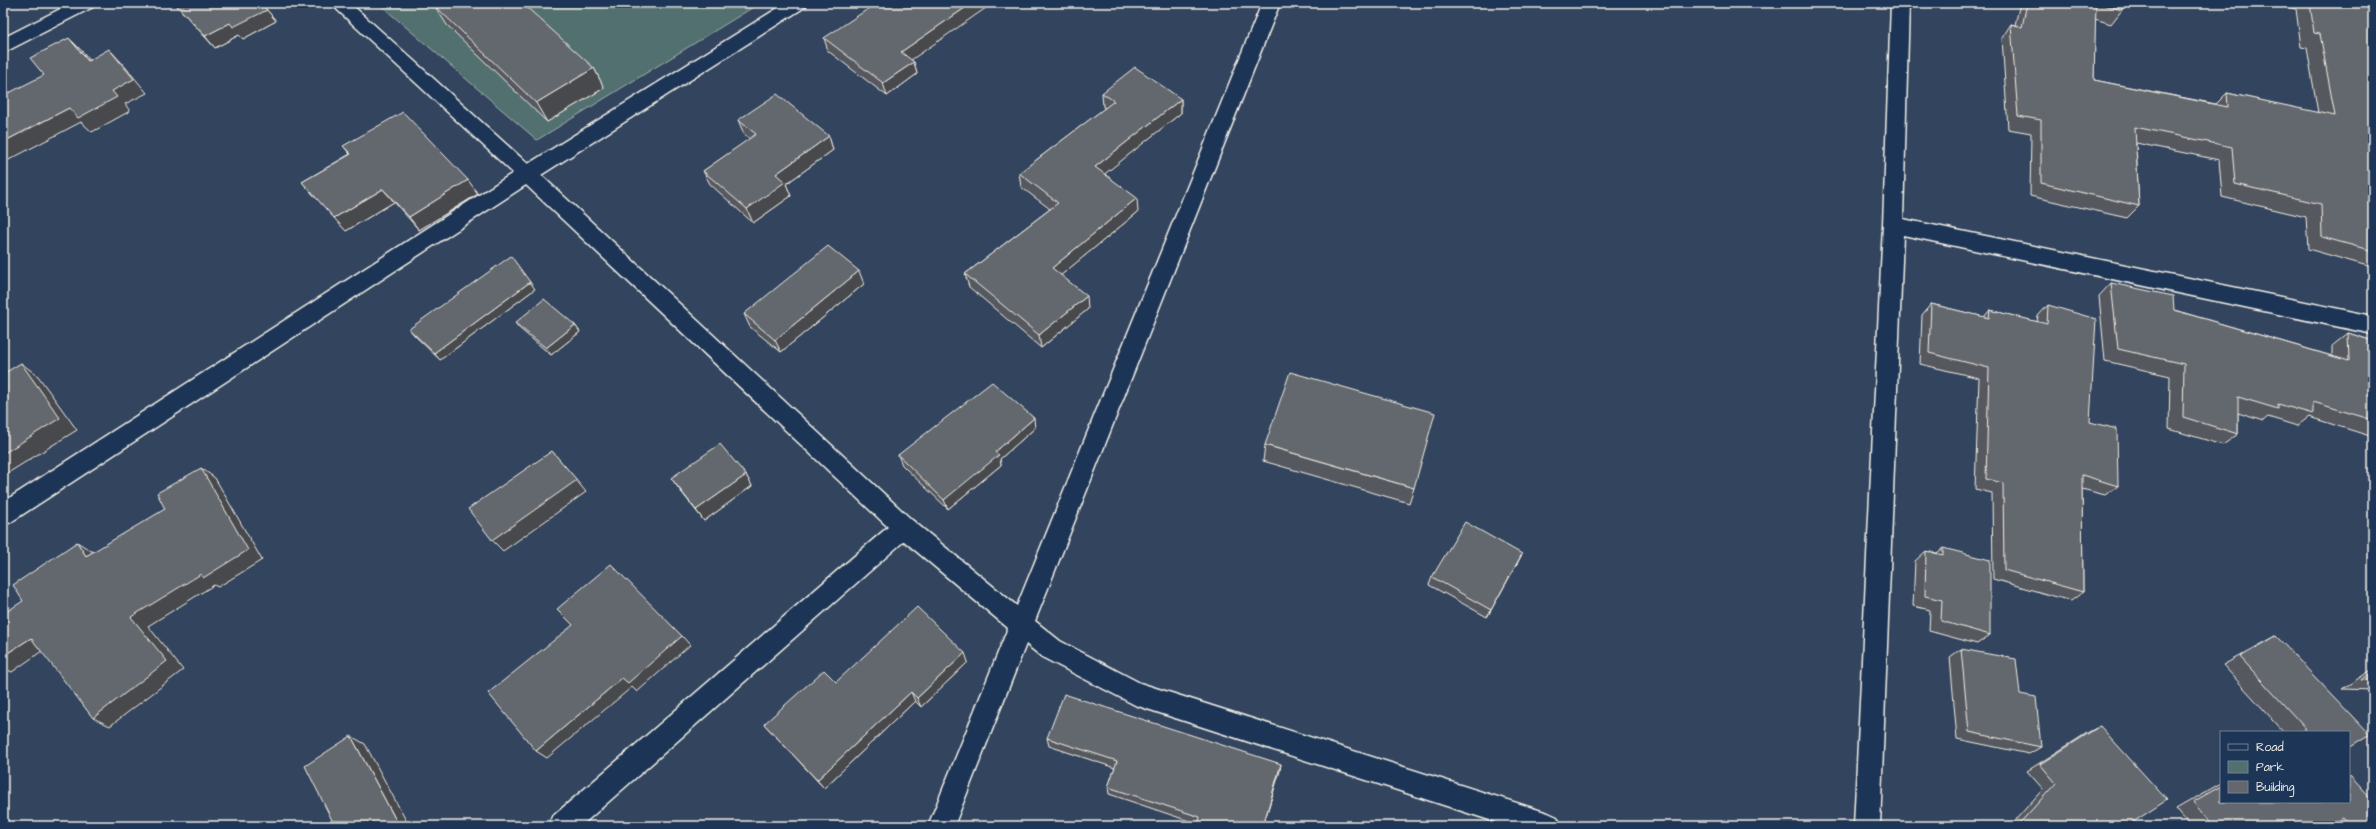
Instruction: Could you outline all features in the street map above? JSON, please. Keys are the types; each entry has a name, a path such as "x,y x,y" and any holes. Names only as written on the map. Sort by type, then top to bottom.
{"street":[{"path":"3,46 87,3"},
{"path":"339,3 527,174 904,527 1051,649 1135,693 1548,826"},
{"path":"3,515 527,174 799,3"},
{"path":"941,826 1271,3"},
{"path":"1867,826 1893,226 1900,3"},
{"path":"1893,226 2373,326"},
{"path":"561,826 904,527"}],"green space":[{"path":"378,3 760,3 537,140"}],"building":[{"path":"183,3 260,3 267,10 233,27 230,23 205,36 177,6"},
{"path":"437,3 522,3 594,68 536,103 434,5"},
{"path":"877,3 972,3 901,52 914,62 883,83 824,38"},
{"path":"2027,3 2096,3 2094,80 2228,107 2227,93 2335,116 2320,34 2314,33 2310,3 2373,3 2373,251 2322,237 2321,204 2235,184 2232,147 2135,127 2139,206 2041,183 2041,120 2018,116 2011,24 2022,27"},
{"path":"2098,3 2123,3 2122,10"},
{"path":"69,38 88,61 109,49 134,79 112,91 117,97 78,118 69,108 3,142 3,96 44,75 30,58"},
{"path":"1135,67 1181,99 1095,167 1137,198 1052,268 1087,296 1039,335 965,274 1058,203 1019,173 1114,101 1102,93"},
{"path":"777,94 829,136 776,174 785,182 747,209 703,171 756,134 738,120"},
{"path":"403,112 468,180 409,217 383,189 334,218 302,182 351,154 343,146"},
{"path":"828,246 859,271 775,340 744,314"},
{"path":"511,256 530,282 434,353 409,329"},
{"path":"2111,283 2173,296 2174,310 2349,361 2348,333 2373,341 2373,420 2313,402 2313,414 2278,404 2278,409 2238,397 2238,434 2183,417 2184,364 2118,349"},
{"path":"544,299 575,325 546,348 515,323"},
{"path":"1931,304 1989,318 1990,310 2047,324 2048,305 2096,319 2090,422 2117,429 2118,486 2082,475 2083,592 2004,570 2003,483 1986,479 1989,368 1929,353"},
{"path":"21,363 60,418 3,454 3,374"},
{"path":"1290,372 1435,413 1414,488 1265,445"},
{"path":"992,382 1034,418 995,452 999,455 944,500 898,455"},
{"path":"720,444 746,475 696,510 671,478"},
{"path":"552,451 577,480 492,540 468,509"},
{"path":"201,468 248,550 203,578 201,574 131,617 167,661 93,718 31,638 3,656 3,614 23,601 13,585 77,542 86,556 165,509 157,493"},
{"path":"1465,522 1522,554 1491,610 1432,577"},
{"path":"1943,548 1990,560 1990,635 1941,621 1942,600 1925,596 1926,551 1943,555"},
{"path":"611,564 682,636 628,683 622,678 536,751 488,693 573,625 557,609"},
{"path":"917,607 965,653 917,698 911,692 817,780 764,724 824,670 836,682"},
{"path":"2276,636 2370,735 2350,747 2350,731 2302,731 2306,729 2240,657"},
{"path":"1961,649 2016,659 2020,694 2036,697 2041,747 1969,732"},
{"path":"2373,672 2373,680 2361,680"},
{"path":"1064,694 1281,764 1263,826 1198,826 1200,817 1108,787 1117,761 1047,738"},
{"path":"2100,726 2167,800 2127,826 2017,826 2056,783 2040,764"},
{"path":"351,736 399,826 335,826 305,766"},
{"path":"2350,776 2373,801 2373,826 2349,826 2342,818 2329,826 2213,826 2193,802 2220,787 2220,803 2350,803"}]}
